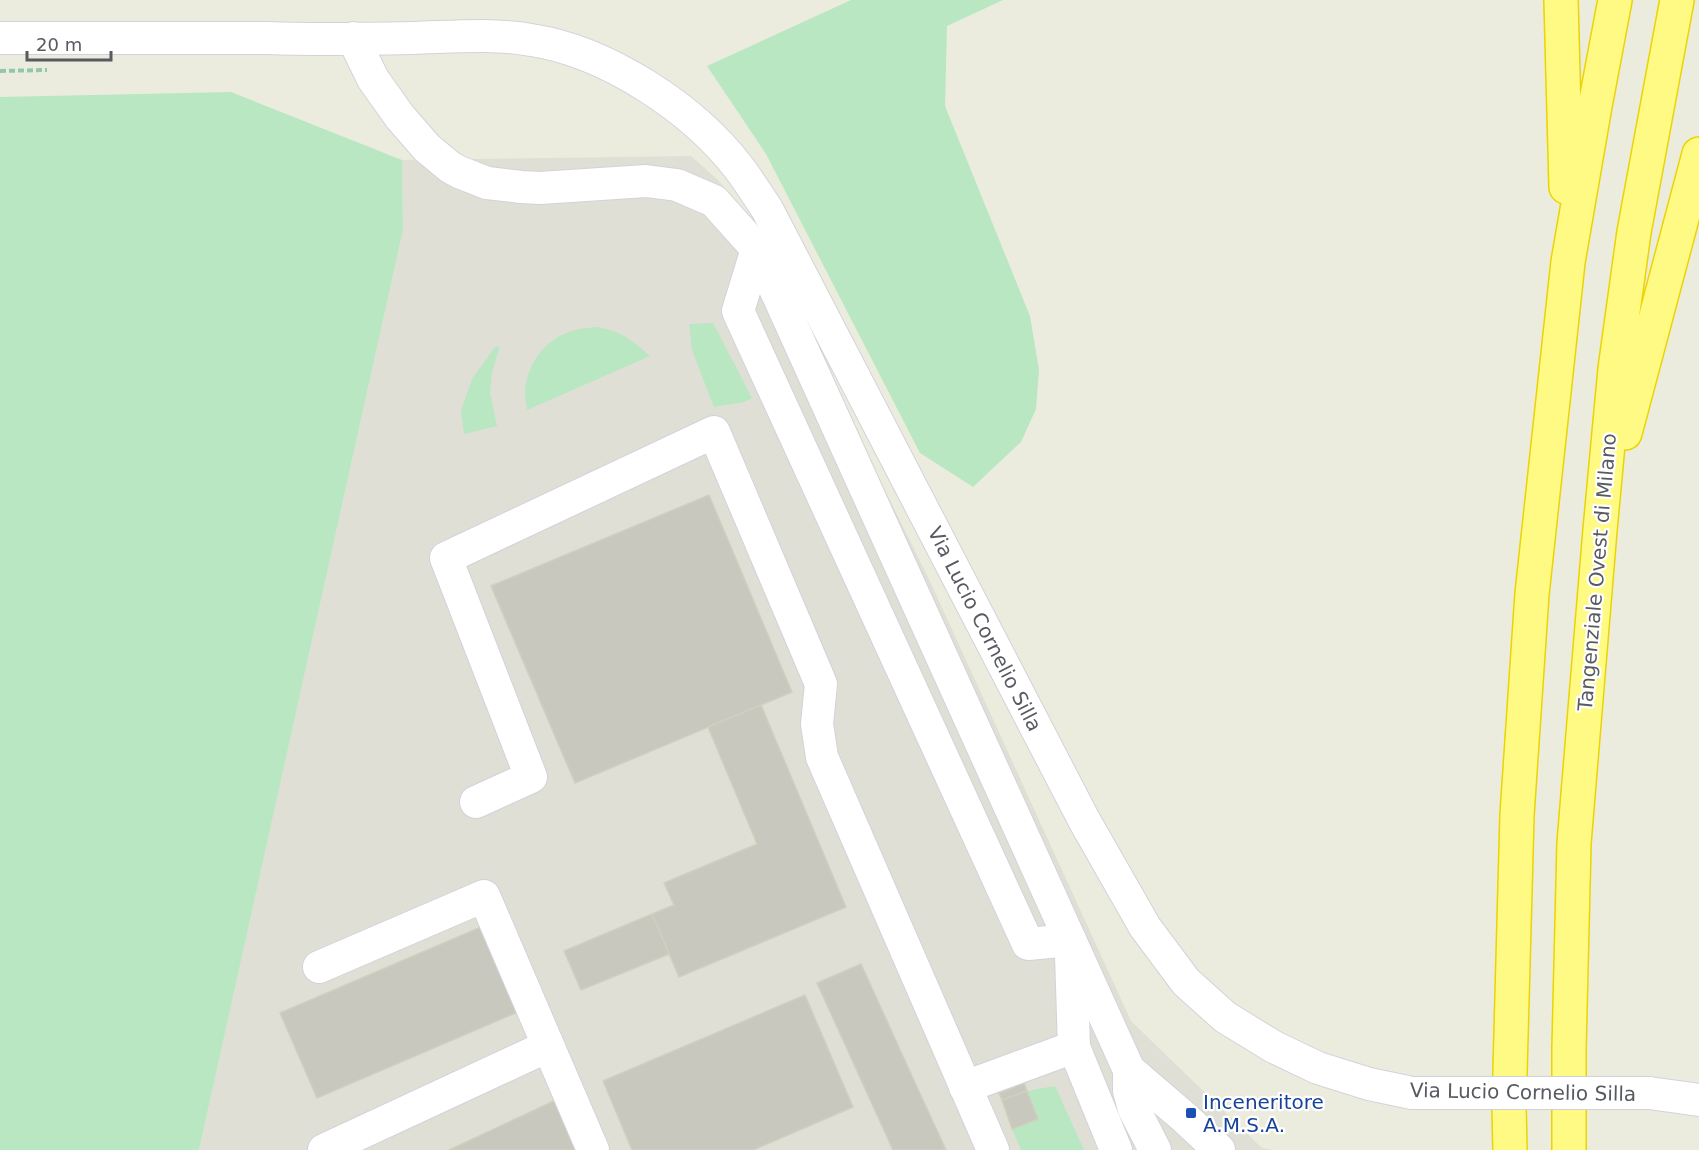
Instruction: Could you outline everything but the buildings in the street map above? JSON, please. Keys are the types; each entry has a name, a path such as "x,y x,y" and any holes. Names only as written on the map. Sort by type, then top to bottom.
{"highway":[{"path":"1510,1150 1509,1108 1518,792 1532,594 1568,262 1594,106 1615,0"},
{"name":"Tangenziale Ovest di Milano","path":"1569,1150 1569,1038 1574,843 1600,530 1616,369 1634,232 1677,0"},
{"path":"1562,2 1568,262"},
{"path":"1600,530 1699,154"}],"street":[{"name":"Via Lucio Cornelio Silla","path":"0,38 353,38 485,35 532,40 577,51 619,70 656,92 704,130 738,167 767,209 1084,820 1152,936 1186,982 1225,1017 1274,1047 1318,1068 1369,1084 1412,1093 1648,1093 1699,1100"},
{"path":"353,38 373,79 399,117 427,148 459,172 487,183 521,187 540,188 646,181 677,185 714,201 758,249 1129,1070 1134,1109 1155,1150"},
{"path":"758,249 738,311 1028,944 1070,940"},
{"path":"476,802 531,777 446,558 714,432 821,684 817,724 822,757 993,1150"},
{"path":"319,967 484,896 594,1150"},
{"path":"1070,940 1074,1047 1116,1150"},
{"path":"324,1150 548,1046"},
{"path":"965,1087 1074,1047"},
{"path":"1129,1070 1219,1150"}],"shaded area":[{"path":"691,156 718,180 751,220 928,577 1131,1021 1262,1148 1274,1150 199,1150 403,230 402,160"}],"green space":[{"path":"851,0 1003,0 947,26 945,106 1030,316 1039,370 1036,409 1021,442 973,487 920,453 766,154 707,66"},
{"path":"231,92 402,160 403,230 199,1150 0,1150 0,97"},
{"path":"713,323 752,398 744,402 714,407 692,350 689,324"},
{"path":"596,327 625,337 650,356 527,410 525,391 527,381 534,362 546,346 578,329"},
{"path":"500,346 492,372 490,393 497,426 464,434 461,411 472,379 495,347"},
{"path":"1055,1086 1084,1150 1021,1150 1012,1129 1037,1119 1027,1091"}],"place":[{"name":"Inceneritore A.M.S.A.","path":"1191,1113"}]}
